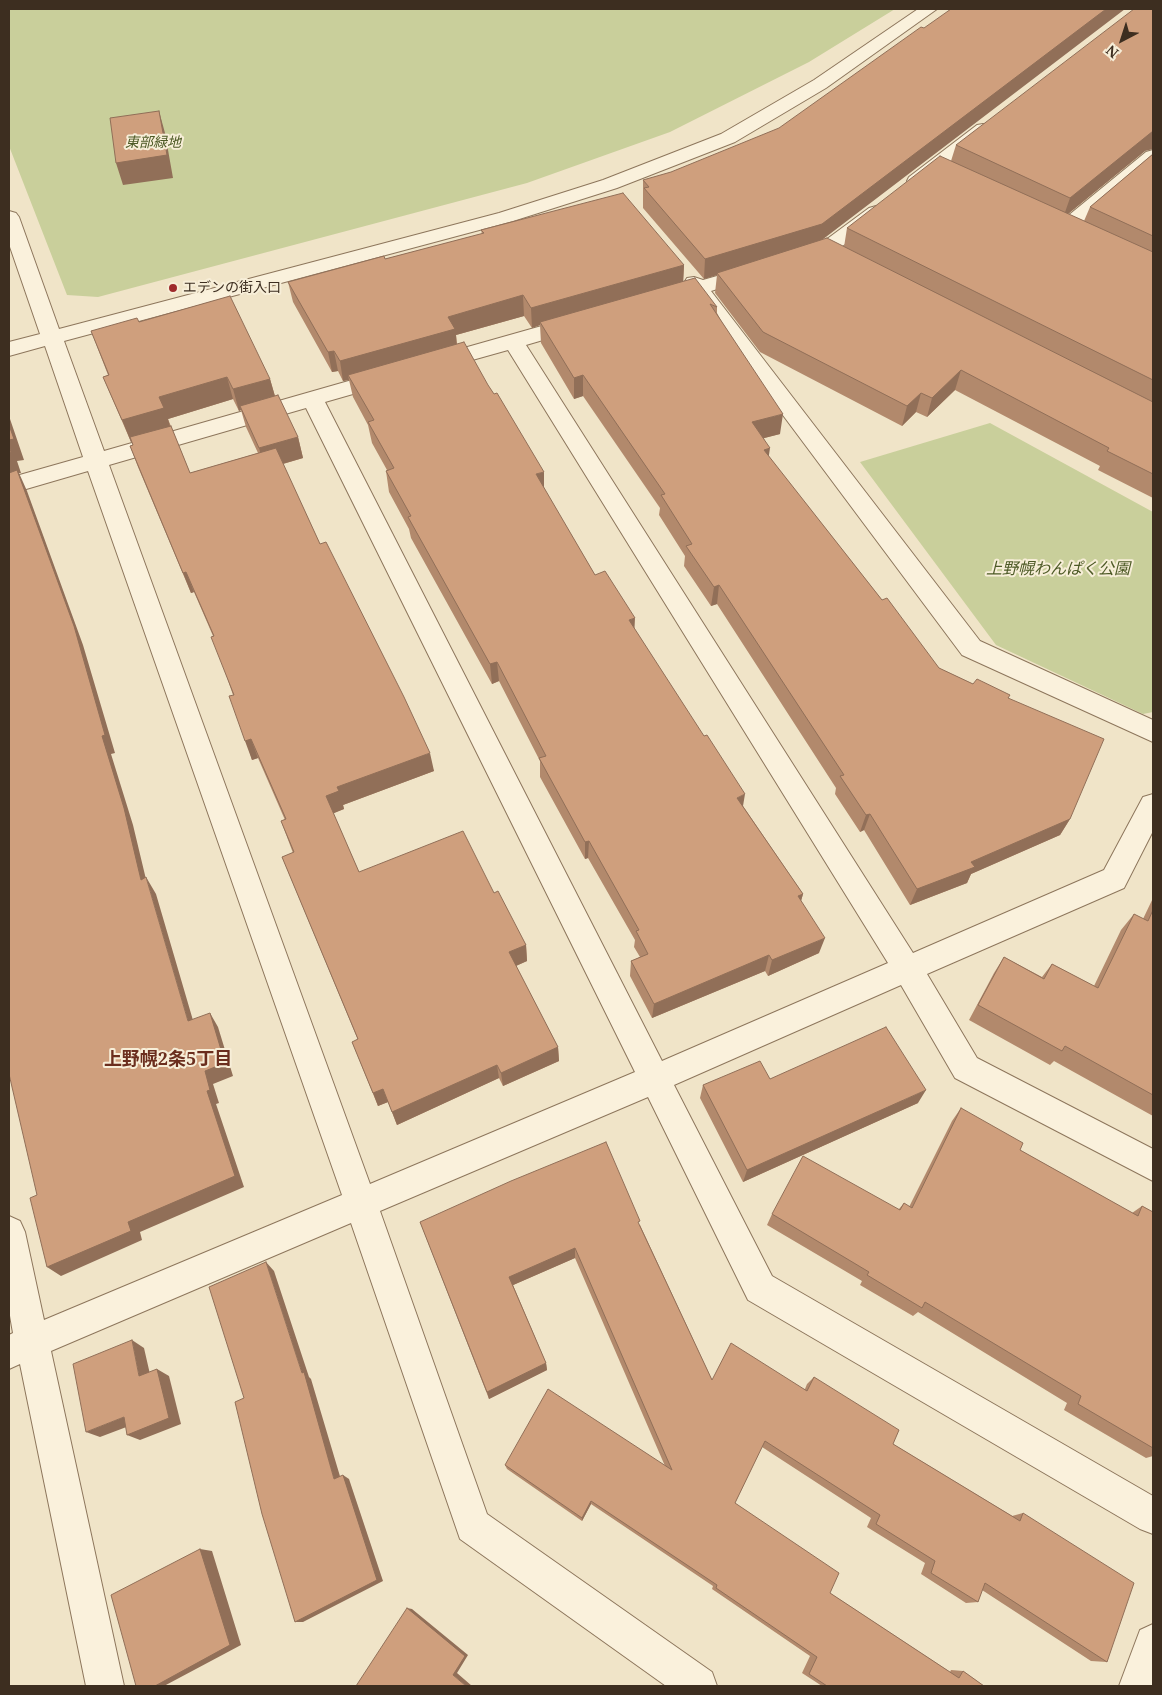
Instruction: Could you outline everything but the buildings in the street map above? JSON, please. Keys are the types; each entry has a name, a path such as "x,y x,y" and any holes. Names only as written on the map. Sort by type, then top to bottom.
{"street":[{"path":"9,349 506,218 610,184 728,138 820,84 929,9"},
{"path":"643,304 776,265 835,254 896,196 943,171 997,118"},
{"path":"1083,236 1056,224 1153,156"},
{"path":"610,184 623,199"},
{"path":"10,222 97,460 473,1526 698,1686"},
{"path":"680,266 699,288 971,648 1153,732"},
{"path":"9,486 597,317"},
{"path":"513,341 907,968 966,1068 1153,1166"},
{"path":"313,399 760,1288 1153,1516"},
{"path":"20,1347 654,1079 1114,879 1153,805"},
{"path":"9,1232 20,1347 105,1686"},
{"path":"1138,1686 1153,1643"}],"green space":[{"name":"東部緑地","path":"9,9 895,9 809,62 670,132 527,183 98,297 67,295 9,146"},
{"name":"上野幌わんぱく公園","path":"990,423 1153,512 1153,712 1143,714 996,645 860,462"}],"place":[{"name":"エデンの街入口","path":"173,288"}],"district":[{"name":"上野幌2条5丁目","path":"168,1060"}]}
